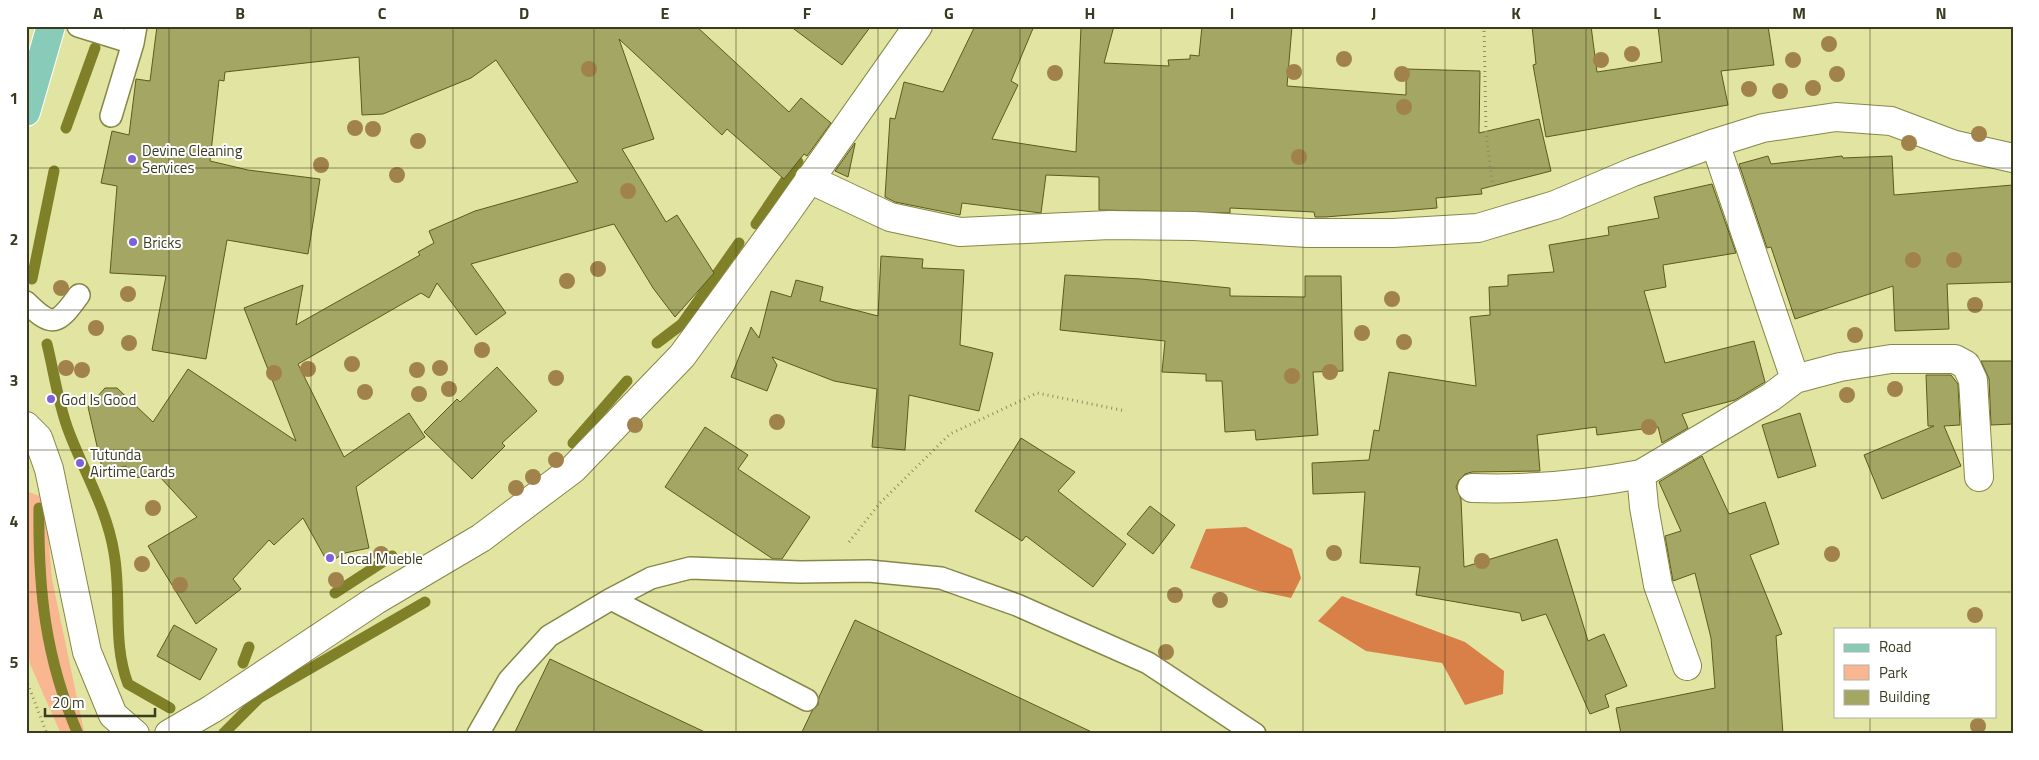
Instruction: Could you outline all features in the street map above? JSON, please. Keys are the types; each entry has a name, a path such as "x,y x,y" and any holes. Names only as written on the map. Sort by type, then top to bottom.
{"main road":[{"path":"26,112 51,26"}],"street":[{"path":"170,734 212,709 376,600 481,538 574,469 682,356 918,26"},
{"path":"809,179 890,217 960,232 1110,225 1194,226 1308,233 1393,233 1478,228 1555,205 1633,172 1763,128 1836,117 1891,121 1955,145 2013,158"},
{"path":"1715,143 1795,379"},
{"path":"1472,488 1516,489 1586,484 1641,474 1762,402 1795,379 1840,367 1890,359 1955,359 1966,366 1973,380 1979,476"},
{"path":"26,426 38,438 49,469 87,652 113,715 135,734"},
{"path":"1641,474 1644,507 1658,584 1687,666"}],"lane":[{"path":"78,26 134,34 111,116"},
{"path":"26,302 42,318 52,320 63,316 79,295"},
{"path":"478,734 509,680 549,636 611,599 651,578 690,568 825,572 869,570 941,578 1017,605 1148,663 1255,734"},
{"path":"611,599 808,700"}],"path":[{"path":"1484,26 1486,133 1492,185 1500,221"},
{"path":"825,572 880,503 950,434 1036,393 1126,411"},
{"path":"26,680 47,734"}],"green space":[{"path":"29,492 45,498 52,579 84,731 79,734 61,734 30,664 26,637 26,515"}],"shaded area":[{"path":"1246,527 1292,549 1301,578 1291,598 1258,591 1190,568 1206,529"},
{"path":"1342,596 1465,642 1504,671 1503,694 1465,705 1442,663 1366,651 1318,621"}],"building":[{"path":"157,26 696,26 789,112 801,98 831,123 807,156 804,154 784,179 727,129 722,135 619,39 654,139 622,149 666,222 677,215 714,273 675,317 653,288 614,224 471,264 506,313 476,335 437,283 429,298 421,293 298,364 344,457 409,413 425,437 356,487 369,548 345,553 328,563 303,518 274,545 269,540 233,579 241,589 196,624 148,546 197,517 159,476 126,478 126,466 103,472 88,407 105,388 117,388 153,422 188,369 296,441 244,308 303,285 296,325 420,255 418,252 434,243 429,231 475,211 578,182 496,60 471,78 383,114 362,115 359,57 225,72 224,81 219,80 210,161 248,170 320,179 308,254 227,240 206,359 152,350 166,276 110,273 117,186 101,183 112,131 129,135 136,79 150,81"},
{"path":"790,26 871,26 842,65"},
{"path":"975,26 1034,26 1011,81 1018,85 992,139 1076,152 1081,26 1114,26 1104,63 1169,66 1168,60 1190,59 1190,55 1199,56 1202,26 1292,26 1287,86 1406,95 1406,69 1480,71 1479,133 1539,119 1551,171 1481,189 1482,194 1436,198 1437,208 1325,217 1315,217 1314,212 1230,208 1230,213 1099,210 1099,177 1046,175 1041,213 962,203 960,215 895,202 885,197 890,118 895,119 904,82 943,92"},
{"path":"1532,26 1591,26 1597,72 1662,62 1658,26 1768,26 1774,65 1721,71 1728,105 1546,137 1533,65 1536,64"},
{"path":"855,144 848,177 835,171"},
{"path":"1768,156 1771,164 1842,156 1843,158 1892,156 1894,195 2013,185 2013,282 1947,284 1949,329 1895,331 1893,286 1795,319 1771,247 1767,248 1739,164"},
{"path":"1712,184 1736,253 1663,265 1666,287 1644,291 1665,363 1754,341 1765,382 1735,400 1682,414 1688,428 1662,443 1658,427 1597,435 1596,427 1537,435 1540,471 1472,472 1465,474 1459,480 1456,487 1461,499 1464,567 1557,539 1588,641 1604,634 1627,686 1605,695 1609,707 1590,714 1546,614 1522,621 1520,613 1416,595 1420,567 1360,563 1365,492 1313,494 1312,463 1369,460 1374,430 1379,431 1389,372 1476,386 1470,317 1490,315 1489,287 1508,286 1508,275 1554,272 1549,245 1609,235 1608,227 1659,218 1654,197"},
{"path":"881,256 923,259 922,268 964,270 960,345 993,353 979,411 909,395 905,450 872,447 877,389 834,381 772,357 777,365 767,391 731,377 751,327 759,338 771,291 791,297 796,280 823,287 820,301 878,316"},
{"path":"1065,275 1141,279 1230,288 1230,296 1305,297 1305,276 1341,276 1343,371 1313,372 1318,435 1256,440 1255,430 1225,432 1222,381 1206,381 1206,374 1162,372 1165,341 1060,330"},
{"path":"1981,361 2013,361 2013,424 1991,425 1989,379"},
{"path":"497,367 537,411 502,443 505,446 472,479 424,432 457,399 460,402"},
{"path":"1926,375 1951,375 1958,384 1960,425 1944,426 1961,466 1882,499 1864,455 1934,426 1928,426"},
{"path":"1800,413 1816,466 1778,478 1762,425"},
{"path":"705,427 748,455 738,469 810,517 782,559 773,559 665,487"},
{"path":"1021,438 1075,472 1058,491 1126,544 1093,587 1026,536 1022,541 975,511"},
{"path":"1702,456 1729,514 1765,502 1779,544 1750,555 1782,634 1776,636 1783,734 1621,734 1616,708 1715,688 1711,638 1695,573 1673,581 1665,536 1681,531 1659,482"},
{"path":"1150,506 1175,525 1153,554 1127,534"},
{"path":"855,620 1096,734 801,734 812,711 818,705 819,697"},
{"path":"174,625 217,649 200,680 157,656"},
{"path":"550,659 709,734 514,734"}],"waterway":[{"path":"66,128 95,48"},
{"path":"756,224 798,162"},
{"path":"32,279 54,171"},
{"path":"657,343 682,324 739,243"},
{"path":"47,344 65,421 101,506 111,537 116,570 120,652 128,684 170,708"},
{"path":"573,443 627,381"},
{"path":"39,508 40,567 46,623 58,678 78,734"},
{"path":"335,593 392,556"},
{"path":"223,734 259,698 425,602"},
{"path":"243,663 249,647"}],"place":[{"name":"Devine Cleaning Services","path":"132,159"},
{"name":"Bricks","path":"133,242"},
{"name":"God Is Good","path":"51,399"},
{"name":"Tutunda Airtime Cards","path":"80,463"},
{"name":"Local Mueble","path":"330,558"}]}
